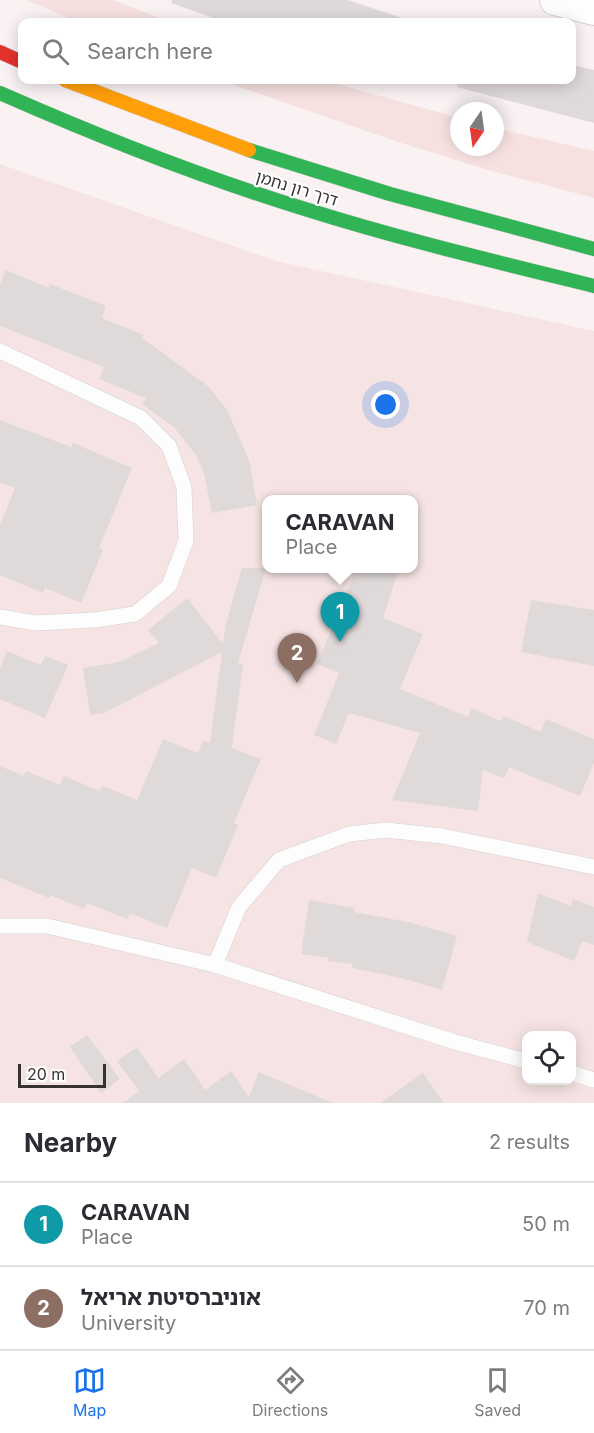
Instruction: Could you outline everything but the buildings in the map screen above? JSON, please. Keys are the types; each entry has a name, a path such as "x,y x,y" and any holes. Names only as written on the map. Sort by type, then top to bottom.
{"main road":[{"path":"0,52 18,60"},
{"name":"דרך רון נחמן","path":"75,84 168,121 270,157 381,192 594,249"},
{"name":"דרך רון נחמן","path":"0,93 155,156 262,195 369,228 594,286"}],"street":[{"path":"555,0 594,10"}],"lane":[{"path":"0,351 141,418 169,446 184,487 186,541 169,585 135,614 95,620 35,623 0,617"},
{"path":"215,965 239,907 279,860 349,834 386,830 442,836 594,867"},
{"path":"0,926 47,926 215,965 454,1042 522,1060"},
{"path":"576,1074 594,1080"}],"shaded area":[{"path":"26,0 113,0 159,18 69,18"},
{"path":"231,84 337,84 450,115 450,156 504,156 504,130 594,151 594,198 488,170 395,141"},
{"path":"0,164 276,261 594,331 594,1103 0,1103"}],"traffic: fast":[{"path":"0,93 151,156 266,197 413,240 594,286"},
{"path":"249,150 390,194 594,249"}],"traffic: slow":[{"path":"76,84 249,150"}],"traffic: jam":[{"path":"0,52 18,60"}],"place":[{"name":"CARAVAN","path":"340,642"},
{"name":"אוניברסיטת אריאל","path":"297,683"}]}
